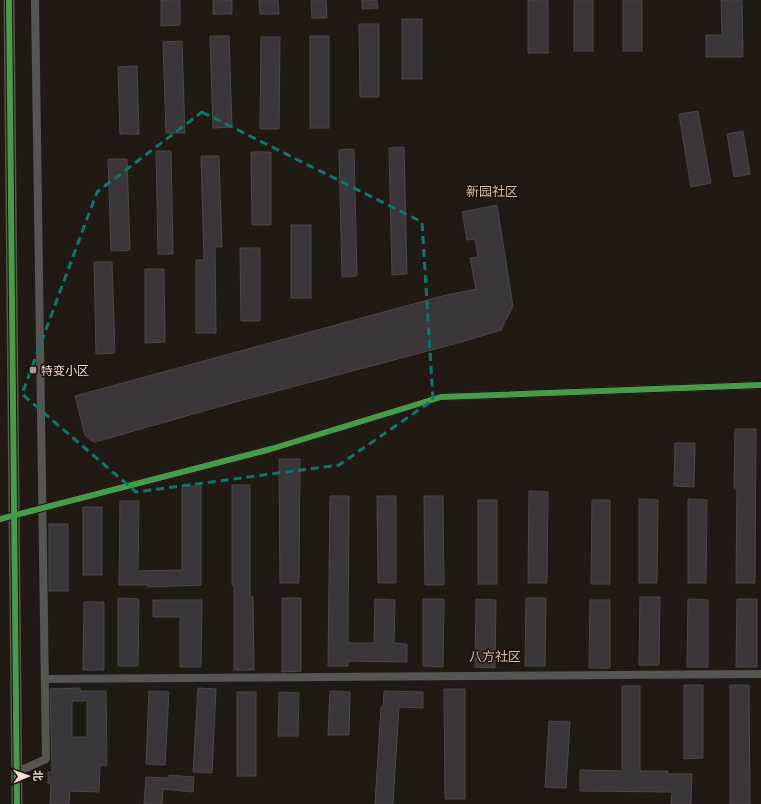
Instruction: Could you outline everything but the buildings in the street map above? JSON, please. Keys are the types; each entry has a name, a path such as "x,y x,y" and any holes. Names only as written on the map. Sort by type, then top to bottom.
{"street":[{"path":"9,0 17,804"},
{"path":"17,772 46,759 35,0"},
{"path":"0,519 271,449 441,397 761,385"},
{"path":"45,679 761,674"}],"highlighted area":[{"path":"202,112 422,222 433,400 339,465 136,492 22,394 97,192"}],"cycle path":[{"path":"9,0 17,804"},
{"path":"0,519 271,449 441,397 761,385"}],"place":[{"name":"特变小区","path":"33,370"}],"district":[{"name":"新园社区","path":"492,191"},
{"name":"八方社区","path":"495,656"}]}
